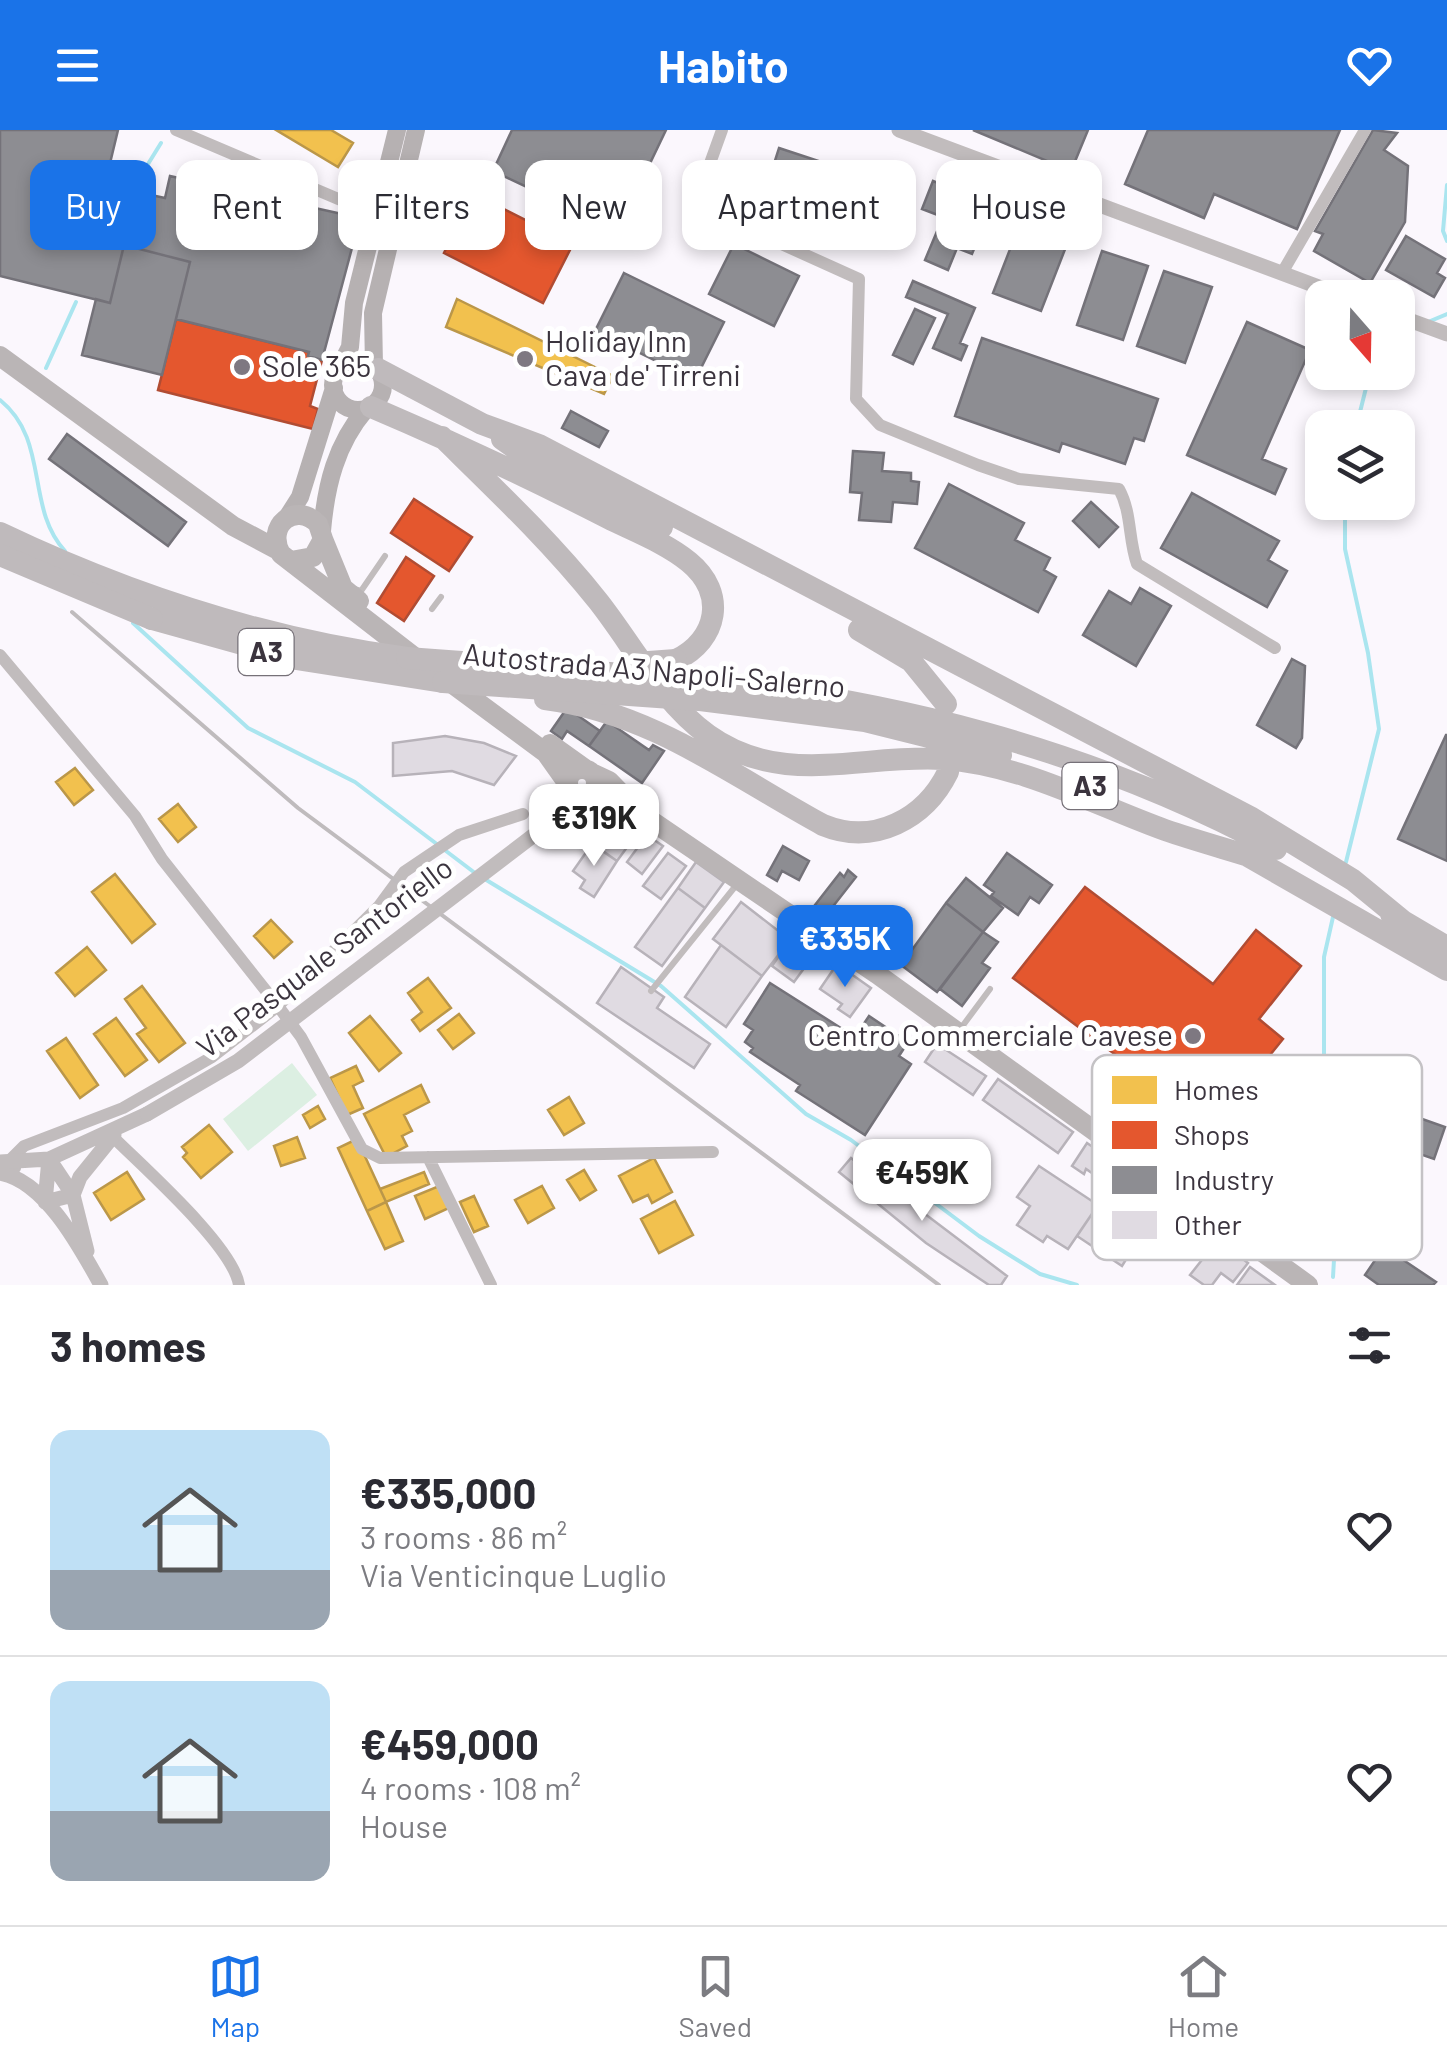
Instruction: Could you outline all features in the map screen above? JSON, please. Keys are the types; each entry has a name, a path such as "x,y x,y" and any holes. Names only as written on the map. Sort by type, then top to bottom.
{"highway":[{"path":"376,368 482,424 531,460 911,661 946,704"},
{"path":"368,408 442,436 691,563 710,587 713,624 677,669"},
{"path":"482,424 539,444 1250,816 1353,880 1403,921"},
{"path":"442,436 553,546 687,717 727,746 767,762 796,766 942,759 976,764 1040,780 1167,831 1252,857"},
{"name":"Autostrada A3 Napoli-Salerno","path":"0,534 237,645 382,675 700,700 865,721 1002,755 1082,782 1252,857 1447,970"},
{"name":"Autostrada A3 Napoli-Salerno","path":"0,556 151,608 354,650 436,662 677,669 867,702 1038,746 1244,832 1447,947"},
{"name":"A3","path":"478,684 619,713 823,826 847,833 876,831 908,819 939,790 948,772"}],"main road":[{"path":"390,160 397,130"},
{"path":"285,555 313,557 322,535 340,447 384,385 376,368 372,313 416,130"},
{"path":"285,555 277,528 300,497 335,380 350,347 354,303 367,250"},
{"path":"0,356 233,526 285,555 387,638 583,784 626,802 1092,1129"},
{"path":"335,380 350,362 376,368"},
{"path":"335,380 342,404 368,408"},
{"path":"205,502 252,524 269,525 288,516 312,518 352,589 583,784"},
{"path":"1273,1260 1308,1285"}],"street":[{"path":"176,130 338,199"},
{"path":"722,130 695,205 860,279 856,400 880,424 1020,479 1119,489 1128,506 1129,540 1137,564 1275,648"},
{"path":"899,130 1305,282"},
{"path":"1282,273 1364,130"},
{"path":"1415,322 1447,334"},
{"path":"0,655 135,816 162,858 301,1036 362,1149 380,1158 713,1152"},
{"name":"Via Pasquale Santoriello","path":"49,1159 116,1133 238,1061 554,819 583,784"},
{"path":"6,1160 47,1136 123,1108 212,1057 278,1006 379,906 404,872 446,844 524,814"},
{"path":"99,1281 76,1224 73,1195 80,1177 116,1133 206,1232 234,1268 240,1285"},
{"path":"45,1202 47,1136"},
{"path":"428,1157 491,1285"},
{"path":"6,1160 49,1159"},
{"path":"49,1159 73,1195"},
{"path":"6,1160 8,1174 45,1202 99,1281"},
{"path":"45,1202 73,1195"}],"lane":[{"path":"352,589 385,556"},
{"path":"432,610 441,597"},
{"path":"650,991 739,882"},
{"path":"958,1032 990,988"}],"green space":[{"path":"292,1063 317,1095 248,1151 223,1119"}],"building: Homes":[{"path":"276,130 331,130 353,143 342,160 338,160 338,167"},
{"path":"457,299 613,376 604,394 446,327"},
{"path":"75,768 93,790 74,805 56,782"},
{"path":"178,804 196,827 178,842 159,819"},
{"path":"115,874 155,924 132,943 92,892"},
{"path":"271,920 292,942 274,958 254,936"},
{"path":"87,947 106,970 75,996 56,973"},
{"path":"428,978 451,1008 420,1031 412,1020 422,1012 408,993"},
{"path":"142,986 185,1043 159,1062 137,1034 146,1028 125,999"},
{"path":"459,1014 474,1033 453,1049 438,1030"},
{"path":"370,1016 401,1053 379,1071 349,1033"},
{"path":"116,1018 147,1060 125,1076 94,1034"},
{"path":"66,1038 98,1085 80,1098 47,1051"},
{"path":"356,1066 363,1081 353,1086 363,1108 347,1115 330,1078"},
{"path":"421,1085 429,1102 404,1115 412,1131 402,1136 407,1146 386,1157 364,1114"},
{"path":"569,1097 584,1123 564,1135 548,1110"},
{"path":"318,1106 325,1119 310,1128 303,1115"},
{"path":"209,1125 232,1152 201,1178 183,1157 187,1153 182,1147"},
{"path":"297,1137 305,1158 281,1166 274,1146"},
{"path":"357,1139 386,1202 367,1211 338,1148"},
{"path":"654,1158 672,1192 652,1203 648,1195 633,1202 619,1176"},
{"path":"584,1170 596,1190 580,1200 567,1180"},
{"path":"127,1172 144,1199 111,1220 94,1193"},
{"path":"424,1172 429,1184 386,1202 380,1189"},
{"path":"439,1186 449,1208 425,1219 415,1196"},
{"path":"542,1186 554,1208 528,1223 515,1200"},
{"path":"474,1196 488,1226 474,1232 460,1202"},
{"path":"675,1201 693,1235 659,1253 641,1219"},
{"path":"386,1202 403,1241 385,1249 367,1211"}],"building: Shops":[{"path":"505,210 525,220 525,250 570,250 543,303 444,253 505,250"},
{"name":"Sole 365","path":"176,319 309,352 308,356 322,360 310,406 318,409 313,429 158,390"},
{"path":"414,499 472,537 449,571 391,533"},
{"path":"406,557 434,576 404,621 377,603"},
{"path":"1085,887 1213,984 1256,930 1301,966 1259,1019 1283,1039 1270,1055 1116,1055 1013,978"}],"building: Industry":[{"path":"0,130 118,130 111,160 30,160 30,250 123,250 110,303 0,276"},
{"path":"512,130 666,130 652,160 525,160 525,186 505,177 505,160 498,160"},
{"path":"973,130 1088,130 1076,160 1045,160"},
{"path":"1148,130 1340,130 1297,229 1214,194 1204,218 1125,184"},
{"path":"1373,130 1397,133 1384,150 1408,166 1405,222 1372,280 1365,280 1314,251 1323,234 1315,231"},
{"path":"779,148 815,160 775,160"},
{"path":"170,176 176,177 176,250 318,250 318,209 338,213 338,250 351,250 322,360 308,356 309,352 176,319 190,262 143,250 156,250 156,196 165,198"},
{"path":"933,181 936,182 936,214 922,209"},
{"path":"936,234 936,250 956,250 948,270 925,260"},
{"path":"1406,236 1445,259 1437,273 1445,278 1434,297 1415,286 1415,280 1404,280 1386,270"},
{"path":"123,250 143,250 190,262 162,375 82,355 96,299 110,303"},
{"path":"731,250 746,250 799,276 774,326 709,294"},
{"path":"1010,250 1065,250 1041,311 993,293"},
{"path":"1102,251 1148,266 1123,340 1077,325"},
{"path":"1164,271 1212,287 1185,363 1137,346"},
{"path":"624,273 724,322 695,380 595,331"},
{"path":"913,281 975,308 960,343 967,346 961,360 933,348 948,314 906,297"},
{"path":"915,309 935,318 913,364 893,355"},
{"path":"1247,322 1305,348 1305,361 1262,459 1286,469 1275,494 1187,455"},
{"path":"982,338 1158,399 1144,441 1134,438 1125,464 1062,443 1059,452 955,416"},
{"path":"571,411 608,431 599,447 562,428"},
{"path":"67,434 186,522 168,546 49,459"},
{"path":"853,451 884,453 882,471 911,473 911,481 919,482 917,504 893,502 891,522 859,520 862,493 850,492"},
{"path":"949,484 1024,523 1015,540 1050,558 1044,570 1056,577 1038,612 915,548"},
{"path":"1192,493 1279,541 1268,560 1287,571 1267,607 1161,548"},
{"path":"1091,502 1118,527 1099,547 1073,521"},
{"path":"1140,588 1171,606 1136,666 1083,635 1109,591 1131,604"},
{"path":"1292,659 1305,666 1302,738 1296,748 1257,725"},
{"path":"567,708 600,731 589,746 567,731 562,739 551,731"},
{"path":"607,721 649,750 653,745 664,751 642,783 589,746"},
{"path":"1447,735 1447,861 1398,839"},
{"path":"783,846 809,861 799,880 782,871 777,881 767,875"},
{"path":"1007,853 1052,885 1039,903 1030,897 1018,915 991,896 994,892 984,885"},
{"path":"848,870 856,877 827,914 815,905 840,873 844,877"},
{"path":"966,878 1003,908 983,932 946,903"},
{"path":"946,903 983,932 937,992 901,965"},
{"path":"983,932 998,942 982,963 990,968 962,1006 940,989"},
{"path":"770,983 855,1037 869,1016 908,1042 899,1056 911,1064 865,1135 796,1091 800,1085 750,1052 753,1048 745,1042 753,1030 744,1024"},
{"path":"1422,1119 1445,1127 1434,1159 1422,1155"},
{"path":"1375,1260 1403,1260 1436,1282 1379,1285 1365,1275"}],"building: Other":[{"path":"445,736 484,743 516,756 494,785 452,771 393,776 393,743"},
{"path":"609,799 644,824 617,861 600,849 618,825 600,812"},
{"path":"647,835 663,846 642,874 627,862"},
{"path":"592,844 617,861 594,897 580,888 585,880 573,871"},
{"path":"668,853 686,866 661,899 643,886"},
{"path":"696,862 724,882 705,908 678,888"},
{"path":"678,888 705,908 662,966 635,947"},
{"path":"741,902 790,940 762,976 713,939"},
{"path":"790,940 813,956 794,982 772,966"},
{"path":"721,945 762,976 726,1027 685,997"},
{"path":"837,964 871,988 850,1017 838,1009 842,1004 820,989"},
{"path":"621,967 664,997 657,1008 710,1044 694,1068 597,1003"},
{"path":"937,1044 986,1076 973,1095 925,1062"},
{"path":"998,1079 1073,1132 1058,1153 983,1100"},
{"path":"1087,1143 1092,1146 1092,1173 1086,1169 1084,1174 1072,1166"},
{"path":"851,1158 1007,1276 1001,1285 989,1285 926,1243 839,1172"},
{"path":"1039,1166 1092,1201 1092,1214 1068,1249 1047,1236 1043,1242 1017,1225 1030,1206 1017,1197"},
{"path":"1092,1214 1092,1246 1077,1236"},
{"path":"1202,1260 1248,1263 1233,1282 1221,1273 1212,1285 1204,1285 1190,1275"},
{"path":"1250,1267 1275,1285 1237,1285"}],"waterway":[{"path":"150,160 161,143"},
{"path":"1447,185 1443,231 1447,241"},
{"path":"46,368 76,302"},
{"path":"1428,322 1447,314"},
{"path":"1360,410 1366,390"},
{"path":"0,400 26,434 45,515 65,551"},
{"path":"1345,520 1345,549 1368,653 1379,729 1346,862"},
{"path":"133,623 248,728 355,782 475,873"},
{"path":"483,878 661,986 806,1114 851,1140 979,1236 1040,1274 1077,1285"},
{"path":"1324,1055 1324,957 1333,917"},
{"path":"1333,1277 1334,1260"}],"railway":[{"path":"72,612 298,808 939,1285"}],"place":[{"name":"Holiday Inn Cava de' Tirreni","path":"525,359"},
{"name":"Sole 365","path":"242,367"},
{"name":"Centro Commerciale Cavese","path":"1193,1036"}]}
